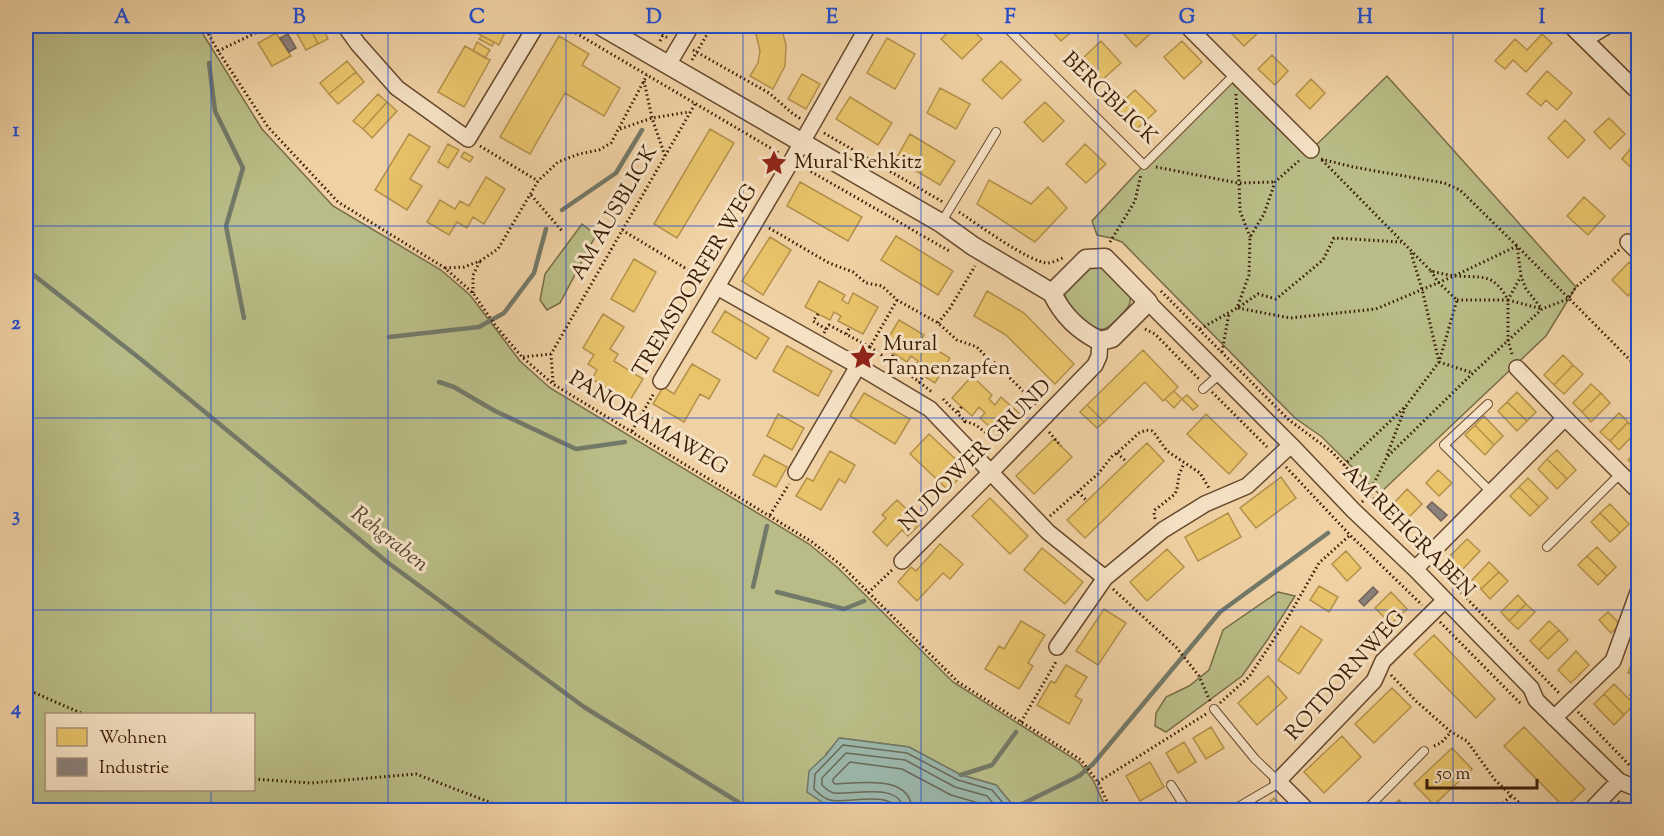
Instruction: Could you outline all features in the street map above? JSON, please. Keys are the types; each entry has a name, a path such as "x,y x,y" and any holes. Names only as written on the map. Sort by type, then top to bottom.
{"street":[{"path":"345,26 397,88 468,139 536,26"},
{"path":"601,26 705,87 807,133 973,246 1052,293 1058,305 1084,333 1100,341 1112,338 1148,302"},
{"path":"662,62 680,44 691,26"},
{"name":"TREMSDORFER WEG","path":"661,381 868,26"},
{"path":"1187,26 1316,155"},
{"path":"1570,26 1638,92"},
{"path":"1584,39 1606,26"},
{"name":"AM REHGRABEN","path":"1052,293 1086,259 1105,258 1531,688 1536,700 1554,717 1614,787 1638,789"},
{"path":"717,287 930,409 1048,532 1105,578"},
{"name":"NUDOWER GRUND","path":"902,561 1095,365 1099,356 1100,341"},
{"path":"796,472 858,366"},
{"path":"1517,368 1638,491"},
{"path":"1415,569 1565,418"},
{"path":"1057,647 1105,578 1163,530 1214,500 1247,486 1290,445"},
{"path":"1554,717 1613,661 1638,592"},
{"name":"ROTDORNWEG","path":"1278,781 1374,681 1383,661 1445,600"},
{"path":"1278,781 1307,810"},
{"path":"1591,810 1614,787"}],"lane":[{"name":"BERGBLICK","path":"1005,26 1144,165 1235,74"},
{"path":"941,223 996,132"},
{"path":"1205,388 1220,374"},
{"path":"1488,404 1444,445 1491,492"},
{"path":"1547,547 1621,473"},
{"path":"1214,709 1255,759 1278,781 1274,786 1233,810"},
{"path":"1366,810 1424,751"},
{"path":"1171,785 1187,810"}],"path":[{"name":"PANORAMAWEG","path":"204,26 268,127 338,202 445,268 473,293 495,325 522,357 554,384 770,515 812,542 840,564 958,682 1081,760 1098,782 1111,810"},
{"path":"218,51 270,26"},
{"path":"646,26 697,51 769,93 792,113 807,133 951,207 1025,255 1039,262 1050,264"},
{"path":"662,34 667,26"},
{"path":"697,51 712,26"},
{"path":"445,268 464,267 480,261 498,249 538,181 558,162 599,150 611,143 644,81 662,62"},
{"path":"1235,74 1240,211 1250,237 1249,275 1238,308"},
{"path":"644,81 652,118 665,156"},
{"name":"AM AUSBLICK","path":"551,354 705,87"},
{"path":"618,129 652,118 690,112"},
{"path":"468,139 538,181"},
{"path":"1110,242 1135,201 1144,165 1238,183 1275,182 1316,155"},
{"path":"1316,155 1457,300 1508,300 1542,309"},
{"path":"1316,155 1353,167 1444,183 1460,190 1638,368"},
{"path":"1250,237 1264,214 1275,182"},
{"path":"530,194 563,232"},
{"path":"622,230 717,287"},
{"path":"774,231 829,263 853,272 866,283 882,286 897,300 938,323 957,340 977,347 1034,403"},
{"path":"1200,329 1258,294 1276,298 1323,260 1334,238 1402,242"},
{"path":"1238,308 1290,318 1376,309 1517,246"},
{"path":"1517,246 1521,276 1526,289 1542,309"},
{"path":"1387,457 1542,309 1568,299 1576,287 1633,247"},
{"path":"1411,251 1439,362"},
{"path":"473,293 472,275 480,261"},
{"path":"938,323 950,308 975,266"},
{"path":"1431,271 1454,276 1479,276 1492,280 1502,288 1508,300 1508,341 1517,368"},
{"path":"1508,300 1521,276"},
{"path":"870,347 897,300"},
{"path":"1344,465 1406,406 1439,362 1457,300"},
{"path":"1222,352 1229,313"},
{"path":"818,314 813,321 826,329"},
{"path":"818,344 829,325 870,347 905,371 896,389"},
{"path":"846,334 850,327"},
{"path":"1137,333 1146,329 1155,334 1205,388 1277,457 1350,535 1524,707"},
{"path":"522,357 551,354 554,384"},
{"path":"890,360 894,354"},
{"path":"1439,362 1473,373"},
{"path":"919,383 923,376"},
{"name":"TREMSDORFER WEG","path":"631,432 661,381"},
{"path":"958,412 962,406"},
{"path":"1372,487 1387,457 1406,406"},
{"path":"965,421 976,424 986,433 992,428"},
{"path":"1040,422 1061,446"},
{"path":"1041,525 1098,474 1110,458 1139,433 1149,430 1155,434 1167,451 1200,473 1214,500"},
{"path":"1117,453 1127,462"},
{"path":"1163,530 1155,519 1154,513 1178,489 1179,475 1184,463"},
{"path":"770,515 796,472"},
{"path":"1077,492 1087,501"},
{"path":"1098,782 1214,709 1249,677 1286,621 1319,563 1350,535"},
{"name":"NUDOWER GRUND","path":"868,593 902,561"},
{"path":"1105,578 1115,592 1176,646 1199,676 1214,709"},
{"path":"1020,722 1059,657 1057,647"},
{"path":"1395,679 1451,732 1467,741 1495,780 1527,810"},
{"path":"26,689 81,713"},
{"path":"1441,743 1451,732"},
{"path":"255,779 311,783 416,774 510,810"},
{"path":"1614,787 1620,803 1638,804"},
{"path":"1486,810 1502,804 1512,795"}],"green space":[{"path":"26,26 198,26 262,129 333,206 441,270 470,295 520,361 550,388 809,544 838,568 953,682 1079,762 1093,780 1107,810 1017,810 996,785 961,775 909,747 840,738 826,754 828,806 876,805 906,810 26,810"},
{"path":"1235,74 1311,150 1387,76 1576,287 1546,336 1379,494 1322,437 1295,418 1122,242 1097,235 1092,221"},
{"path":"582,224 596,235 560,303 547,310 540,300 545,274"},
{"path":"1103,267 1130,294 1130,300 1128,307 1114,323 1107,328 1099,329 1085,321 1072,308 1067,301 1065,289 1084,268"},
{"path":"1278,592 1295,596 1242,676 1166,732 1155,726 1156,713 1166,697 1189,686 1209,670 1223,630"}],"water":[{"path":"839,738 909,747 961,775 996,785 1017,810 906,810 876,805 828,806 807,792 809,771 826,755"}],"building: Wohnen":[{"path":"309,26 318,44 306,50 295,30"},
{"path":"309,26 322,26 328,39 318,44"},
{"path":"479,26 508,26 499,45 475,32"},
{"path":"750,26 781,26 786,45 785,66 773,89 750,76 758,63 760,51 756,34"},
{"path":"955,26 968,26 982,39 962,59 941,39"},
{"path":"1047,26 1078,26 1061,41"},
{"path":"1145,26 1152,32 1136,47 1118,27"},
{"path":"1231,26 1261,26 1263,28 1244,46 1227,29"},
{"path":"1351,26 1365,26 1362,32"},
{"path":"1638,31 1638,46 1632,35"},
{"path":"276,33 291,56 272,66 258,43"},
{"path":"1542,34 1552,43 1526,72 1513,60 1505,69 1495,61 1515,39 1527,50"},
{"path":"482,36 494,42 492,46 479,39"},
{"path":"559,36 589,54 582,65 620,88 604,116 565,93 530,154 500,137"},
{"path":"887,38 915,54 895,89 867,73"},
{"path":"1101,41 1121,63 1102,80 1083,58"},
{"path":"1182,41 1202,62 1184,79 1164,57"},
{"path":"477,42 490,50 485,58 473,51"},
{"path":"465,46 490,60 464,107 438,92"},
{"path":"1272,55 1288,71 1275,85 1258,69"},
{"path":"347,61 356,72 329,94 320,83"},
{"path":"1001,61 1021,80 1002,99 982,80"},
{"path":"1547,71 1572,93 1557,110 1546,100 1541,106 1527,94"},
{"path":"356,72 364,82 338,104 329,94"},
{"path":"802,74 820,84 806,109 788,99"},
{"path":"1311,79 1325,93 1310,109 1296,95"},
{"path":"940,88 970,104 956,129 927,113"},
{"path":"1135,90 1156,111 1136,130 1115,109"},
{"path":"378,94 387,102 363,129 353,121"},
{"path":"850,97 892,123 878,145 836,119"},
{"path":"387,102 397,111 372,138 363,129"},
{"path":"1045,102 1064,121 1043,142 1024,122"},
{"path":"1609,118 1625,134 1610,149 1594,132"},
{"path":"1565,120 1585,140 1568,158 1548,138"},
{"path":"710,129 734,143 677,238 654,224"},
{"path":"409,134 430,147 410,179 422,186 407,210 375,190"},
{"path":"910,134 955,161 940,185 896,159"},
{"path":"1638,140 1638,171 1637,173 1622,159"},
{"path":"448,144 459,150 448,168 438,162"},
{"path":"1085,144 1106,164 1086,183 1066,164"},
{"path":"464,152 473,157 470,162 461,157"},
{"path":"486,177 505,189 484,224 473,217 467,228 457,222 449,235 427,222 440,200 455,209 460,201 469,206"},
{"path":"989,180 1031,204 1048,187 1067,208 1035,242 977,204"},
{"path":"800,182 862,217 848,241 787,206"},
{"path":"1584,197 1605,216 1588,235 1567,216"},
{"path":"896,236 953,271 938,295 881,260"},
{"path":"770,237 791,250 763,295 742,281"},
{"path":"634,259 656,272 634,312 611,299"},
{"path":"1629,262 1638,272 1638,285 1628,296 1612,280"},
{"path":"819,281 845,295 842,300 848,304 853,293 878,307 863,334 838,321 841,316 834,312 830,320 805,307"},
{"path":"987,291 1024,313 1074,364 1055,384 1006,335 974,316"},
{"path":"725,311 769,338 756,359 712,332"},
{"path":"603,314 624,327 610,349 618,354 614,361 643,379 629,402 592,379 597,370 588,364 594,355 583,348"},
{"path":"899,320 924,335 917,346 924,350 927,344 950,358 935,383 913,369 918,361 911,356 907,362 883,347"},
{"path":"787,346 832,371 818,396 773,371"},
{"path":"1143,350 1178,387 1163,401 1145,382 1104,422 1087,405"},
{"path":"1563,355 1573,365 1554,385 1544,375"},
{"path":"692,364 720,380 709,399 700,394 684,422 653,404 663,387 674,394"},
{"path":"1573,365 1583,374 1564,394 1554,385"},
{"path":"972,376 992,395 989,399 995,405 1001,397 1022,416 1002,438 980,418 985,413 979,407 972,416 952,398"},
{"path":"1591,384 1601,393 1582,412 1573,403"},
{"path":"1174,391 1182,399 1174,408 1165,399"},
{"path":"1517,392 1536,412 1527,421 1507,402"},
{"path":"864,393 910,419 895,444 850,416"},
{"path":"1601,393 1610,403 1591,422 1582,412"},
{"path":"1187,395 1198,406 1193,410 1182,399"},
{"path":"1507,402 1527,421 1517,431 1498,411"},
{"path":"1087,405 1104,422 1097,428 1080,412"},
{"path":"1619,413 1628,422 1610,441 1600,432"},
{"path":"778,414 804,428 792,450 767,436"},
{"path":"1206,414 1247,454 1229,474 1187,434"},
{"path":"1484,416 1503,436 1494,445 1475,425"},
{"path":"1628,422 1637,431 1619,450 1610,441"},
{"path":"1475,425 1494,445 1485,455 1465,435"},
{"path":"929,434 967,470 948,490 910,454"},
{"path":"1054,439 1072,457 1034,494 1016,476"},
{"path":"1147,443 1164,461 1085,538 1067,520"},
{"path":"1638,449 1638,469 1628,460"},
{"path":"1557,450 1576,470 1567,479 1547,459"},
{"path":"830,451 855,465 845,483 839,479 821,510 796,496 807,478 813,481"},
{"path":"764,455 787,467 776,487 753,475"},
{"path":"1547,459 1567,479 1557,489 1538,469"},
{"path":"1438,470 1452,483 1439,496 1426,483"},
{"path":"1281,477 1296,498 1256,528 1240,508"},
{"path":"1528,478 1548,498 1539,507 1519,487"},
{"path":"1519,487 1539,507 1530,516 1510,496"},
{"path":"1407,489 1422,504 1409,517 1394,503"},
{"path":"990,498 1028,536 1010,554 972,516"},
{"path":"897,500 921,523 908,536 902,530 887,546 873,532 886,518 882,515"},
{"path":"1610,504 1629,524 1620,533 1600,513"},
{"path":"1228,513 1241,537 1198,561 1185,537"},
{"path":"1600,513 1620,533 1610,542 1591,522"},
{"path":"1467,539 1480,551 1460,572 1447,559"},
{"path":"940,544 963,564 950,579 943,573 917,601 898,582 911,567 916,571"},
{"path":"1597,547 1616,567 1607,576 1587,556"},
{"path":"1042,548 1083,582 1065,604 1024,570"},
{"path":"1167,549 1184,567 1147,601 1130,582"},
{"path":"1346,551 1361,568 1347,581 1332,564"},
{"path":"1587,556 1607,576 1598,585 1578,565"},
{"path":"1489,562 1499,572 1481,589 1472,580"},
{"path":"1499,572 1508,581 1490,599 1481,589"},
{"path":"1319,586 1338,597 1329,612 1310,600"},
{"path":"1391,592 1407,609 1391,624 1375,608"},
{"path":"1518,595 1526,604 1509,621 1501,612"},
{"path":"1526,604 1535,612 1518,629 1509,621"},
{"path":"1104,609 1126,623 1098,665 1076,651"},
{"path":"1608,612 1620,624 1611,633 1599,620"},
{"path":"1021,621 1045,635 1028,663 1033,666 1019,689 985,669 999,646 1004,649"},
{"path":"1549,621 1559,630 1539,650 1530,641"},
{"path":"1301,626 1322,640 1299,674 1278,660"},
{"path":"1559,630 1568,640 1548,659 1539,650"},
{"path":"1434,635 1495,699 1476,718 1414,654"},
{"path":"1638,648 1638,662 1633,660"},
{"path":"1576,651 1589,665 1571,683 1558,670"},
{"path":"1633,660 1638,662 1638,676 1628,673"},
{"path":"1066,665 1087,677 1075,696 1082,700 1069,724 1037,705 1051,681 1055,683"},
{"path":"1268,676 1287,698 1257,725 1238,703"},
{"path":"1614,684 1634,704 1624,715 1604,694"},
{"path":"1392,688 1411,707 1374,743 1355,724"},
{"path":"1604,694 1624,715 1614,725 1594,704"},
{"path":"1211,727 1224,748 1206,759 1193,738"},
{"path":"1524,727 1585,789 1565,808 1504,746"},
{"path":"1342,736 1361,757 1324,793 1304,772"},
{"path":"1184,742 1196,762 1178,773 1166,753"},
{"path":"1452,748 1472,769 1434,805 1414,784"},
{"path":"1150,762 1164,787 1140,801 1126,776"},
{"path":"1274,798 1286,810 1261,810"},
{"path":"1399,800 1408,810 1388,810"}],"building: Industrie":[{"path":"288,34 296,48 289,52 280,38"},
{"path":"1432,502 1447,515 1441,521 1427,507"},
{"path":"1373,587 1378,592 1364,606 1359,601"},
{"path":"1634,688 1638,690 1638,700 1630,695"}],"waterway":[{"path":"209,63 215,111 243,168 226,226 244,318"},
{"path":"562,210 616,173 642,130"},
{"path":"389,337 479,327 504,313 534,273 546,229"},
{"name":"Rehgraben","path":"26,269 143,361 387,562 584,707 751,810"},
{"path":"439,382 454,387 495,411 576,449 625,442"},
{"path":"753,587 767,526"},
{"path":"1014,808 1079,776 1093,764 1220,612 1328,533"},
{"path":"777,592 844,609 864,601"},
{"path":"961,775 992,765 1016,732"}],"place":[{"name":"Mural Rehkitz","path":"774,163"},
{"name":"Mural Tannenzapfen","path":"863,357"}]}
